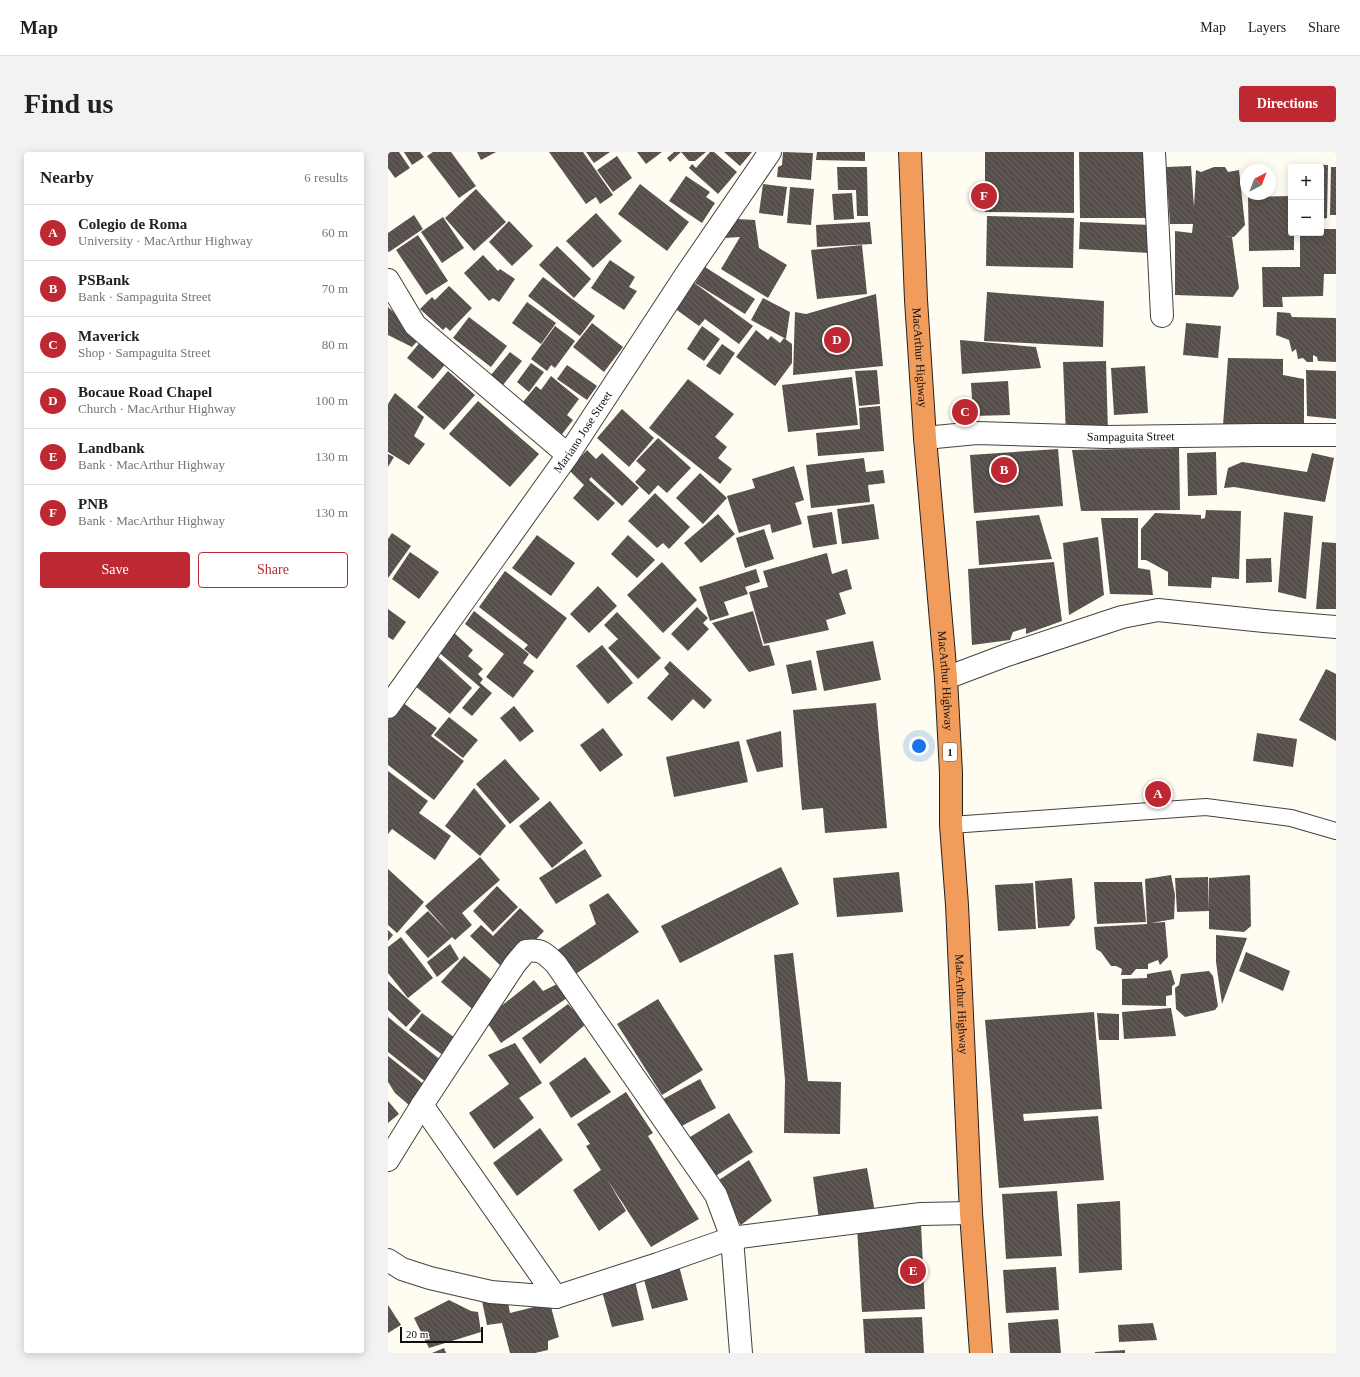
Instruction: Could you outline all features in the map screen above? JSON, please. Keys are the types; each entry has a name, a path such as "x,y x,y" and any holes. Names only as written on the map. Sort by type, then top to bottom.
{"highway":[{"name":"MacArthur Highway","path":"910,152 916,300 925,438 946,678 951,825 957,905 971,1213 982,1353"}],"street":[{"name":"Mariano Jose Street","path":"388,707 568,456 680,283 770,152"},
{"path":"1154,152 1162,316"},
{"path":"388,280 415,325 568,456"},
{"name":"Sampaguita Street","path":"925,438 977,433 1106,438 1336,435"},
{"path":"946,678 1007,655 1122,617 1158,610 1336,627"},
{"path":"388,1160 422,1105 515,964 526,951 537,950 548,956 556,964 716,1195 732,1238 741,1353"},
{"path":"422,1105 556,1297"},
{"path":"388,1260 402,1269 430,1278 491,1292 556,1297 732,1238 921,1214 971,1213"}],"lane":[{"path":"951,825 1206,807 1291,818 1336,831"}],"building":[{"path":"388,152 399,152 410,168 395,178 388,168"},
{"path":"404,152 420,152 424,157 412,165"},
{"path":"433,152 451,152 476,186 459,198 427,156"},
{"path":"477,152 496,152 481,160"},
{"path":"549,152 583,152 613,195 600,204 596,197 586,204"},
{"path":"586,152 610,152 594,163"},
{"path":"637,152 662,152 646,164"},
{"path":"674,152 681,152 670,162 667,158"},
{"path":"681,152 706,152 695,161 689,161"},
{"path":"710,152 714,152 737,172 718,194 689,168 692,164 696,168"},
{"path":"724,152 752,152 740,166"},
{"path":"783,152 813,153 811,180 777,177 778,167 782,165"},
{"path":"817,152 865,152 865,161 816,160"},
{"path":"985,152 1074,152 1074,213 985,212"},
{"path":"1079,152 1145,152 1146,218 1080,218"},
{"path":"617,156 632,178 613,192 597,170"},
{"path":"1324,165 1328,165 1327,218 1324,218"},
{"path":"1191,166 1194,207 1196,170 1201,172 1214,167 1225,167 1228,172 1239,170 1240,200 1242,200 1245,225 1234,237 1222,236 1232,237 1239,288 1233,297 1175,295 1175,231 1192,233 1193,224 1170,224 1166,167"},
{"path":"837,167 867,167 868,216 857,216 856,190 838,190"},
{"path":"1331,167 1336,167 1336,215 1330,215"},
{"path":"686,176 710,192 706,197 715,203 702,223 669,201"},
{"path":"640,184 689,222 667,251 618,214"},
{"path":"763,184 787,187 783,216 759,213"},
{"path":"790,187 814,189 811,225 787,223"},
{"path":"476,189 506,222 474,251 445,218"},
{"path":"852,193 854,219 834,220 832,194"},
{"path":"1276,196 1288,196 1288,236 1294,236 1294,250 1249,251 1248,200 1276,200"},
{"path":"596,213 622,241 593,268 566,241"},
{"path":"414,215 423,229 389,252 388,233"},
{"path":"987,216 1074,218 1073,268 986,266"},
{"path":"443,217 464,248 442,263 421,232"},
{"path":"737,219 755,220 759,248 787,265 768,298 721,269 740,237 724,238"},
{"path":"509,221 533,246 512,266 489,242"},
{"path":"870,222 872,244 817,247 816,225"},
{"path":"1080,222 1151,225 1150,253 1079,249"},
{"path":"1324,229 1336,229 1336,274 1324,274 1323,296 1282,297 1283,307 1263,307 1262,267 1300,267 1300,236 1324,236"},
{"path":"418,235 448,281 426,295 396,250"},
{"path":"862,245 867,294 817,299 811,250"},
{"path":"557,246 591,279 574,298 539,265"},
{"path":"483,255 498,271 500,269 515,279 499,302 493,298 489,301 464,273"},
{"path":"610,260 635,277 629,287 637,291 624,310 591,288"},
{"path":"705,267 755,299 745,314 695,283"},
{"path":"543,277 595,316 580,336 528,296"},
{"path":"693,282 753,326 739,344 705,319 699,326 674,308"},
{"path":"449,286 472,308 450,331 446,327 443,330 420,309 432,297 435,300"},
{"path":"987,292 1104,301 1103,347 984,341"},
{"path":"876,294 883,366 793,375 795,312 806,314"},
{"path":"763,298 790,312 786,339 751,320"},
{"path":"527,302 556,323 541,344 512,323"},
{"path":"388,307 421,337 412,347 388,335"},
{"path":"1277,312 1290,313 1292,317 1336,318 1336,362 1318,361 1317,357 1313,355 1313,362 1307,362 1303,358 1298,359 1296,349 1292,352 1289,340 1276,335"},
{"path":"469,317 507,346 491,367 453,338"},
{"path":"592,323 623,347 604,372 573,347"},
{"path":"1186,323 1221,326 1218,358 1183,355"},
{"path":"555,326 575,341 555,368 551,365 547,371 531,359"},
{"path":"702,326 720,339 704,361 687,349"},
{"path":"756,330 768,340 771,336 780,343 784,338 792,344 792,363 775,386 736,357"},
{"path":"960,340 1036,347 1041,368 962,374"},
{"path":"421,341 447,362 433,379 407,358"},
{"path":"722,344 735,353 720,375 706,366"},
{"path":"510,352 522,361 503,385 491,375"},
{"path":"1228,358 1283,359 1283,375 1304,379 1304,436 1253,434 1248,446 1222,439"},
{"path":"1106,361 1108,434 1066,435 1063,362"},
{"path":"531,363 544,372 529,392 517,382"},
{"path":"567,365 597,386 587,400 557,379"},
{"path":"1145,366 1148,413 1114,415 1111,368"},
{"path":"877,370 880,404 859,406 855,371"},
{"path":"1306,370 1336,371 1336,419 1307,416"},
{"path":"448,371 475,395 444,430 417,407"},
{"path":"551,376 579,399 567,415 573,420 559,438 519,407 536,386 541,390"},
{"path":"852,377 858,425 788,432 782,385"},
{"path":"688,379 734,414 715,437 727,447 718,458 732,469 720,484 649,428"},
{"path":"1008,381 1010,415 973,416 971,383"},
{"path":"395,393 424,417 414,436 425,444 409,465 388,452 388,404"},
{"path":"478,401 539,454 510,487 449,434"},
{"path":"880,406 884,451 818,456 816,433 860,429 859,408"},
{"path":"622,409 654,438 629,467 597,438"},
{"path":"658,438 691,468 667,493 658,485 649,495 635,482 646,470 636,461"},
{"path":"1179,448 1180,510 1081,511 1072,450"},
{"path":"1058,449 1063,506 974,513 970,455"},
{"path":"587,450 596,459 602,453 639,488 622,506 591,477 589,480 615,503 598,521 573,498 584,485 569,470"},
{"path":"1216,452 1217,495 1188,496 1187,453"},
{"path":"1312,453 1334,458 1325,502 1234,487 1224,488 1228,468 1242,462 1307,472"},
{"path":"388,454 394,457 388,467"},
{"path":"864,458 866,472 883,470 885,483 868,485 870,502 811,508 806,465"},
{"path":"794,466 804,500 795,503 802,524 772,533 770,524 739,533 727,496 755,488 752,479"},
{"path":"700,473 727,498 703,524 676,498"},
{"path":"655,493 690,527 669,549 663,543 657,548 628,521"},
{"path":"874,504 879,539 842,544 837,509"},
{"path":"1206,510 1241,511 1239,579 1212,577 1211,588 1168,586 1168,572 1146,560 1141,560 1141,529 1155,513 1201,515 1201,519 1205,518"},
{"path":"832,512 837,544 813,548 807,516"},
{"path":"1284,512 1313,516 1306,599 1278,592"},
{"path":"718,514 735,534 701,563 684,543"},
{"path":"1039,515 1052,559 979,565 976,521"},
{"path":"1101,518 1138,518 1138,568 1150,570 1153,595 1110,594"},
{"path":"764,529 774,559 745,568 736,538"},
{"path":"392,533 411,546 388,578 388,539"},
{"path":"537,535 575,563 551,596 512,568"},
{"path":"628,535 655,560 637,578 611,554"},
{"path":"1098,537 1104,595 1069,615 1063,543"},
{"path":"1322,542 1336,543 1336,609 1316,609"},
{"path":"410,552 439,572 419,599 392,579"},
{"path":"827,553 832,574 847,569 852,589 839,593 846,614 826,620 829,630 764,644 749,592 768,587 763,571"},
{"path":"1271,558 1272,582 1246,583 1246,559"},
{"path":"662,562 697,600 663,633 627,595"},
{"path":"1054,562 1062,621 1026,634 1026,628 1013,632 1010,640 972,645 968,569"},
{"path":"756,569 760,582 745,587 748,594 724,602 729,615 710,621 699,587"},
{"path":"505,571 567,618 537,659 524,649 528,645 479,607"},
{"path":"598,586 617,606 589,633 570,614"},
{"path":"697,607 708,618 703,623 709,629 688,651 671,634"},
{"path":"388,609 406,622 393,640 388,637"},
{"path":"474,611 529,654 523,663 534,671 513,698 486,677 504,654 465,624"},
{"path":"753,611 763,646 769,645 775,665 749,672 712,623"},
{"path":"617,612 661,658 638,679 608,648 618,639 604,625"},
{"path":"452,631 473,650 468,656 483,669 478,674 483,679 480,683 492,693 472,716 462,708 480,687 436,650"},
{"path":"873,641 881,680 824,691 816,651"},
{"path":"602,645 633,683 608,704 576,666"},
{"path":"436,655 472,688 450,714 415,686"},
{"path":"811,660 817,690 792,694 786,665"},
{"path":"670,661 712,700 704,709 693,699 672,721 647,698 669,674 664,668"},
{"path":"1326,669 1336,674 1336,741 1299,720"},
{"path":"402,702 437,728 431,736 464,761 434,800 388,765 388,720"},
{"path":"876,703 887,828 825,833 823,808 802,810 793,710"},
{"path":"514,706 534,731 520,742 500,718"},
{"path":"449,717 478,740 463,758 434,735"},
{"path":"603,728 623,755 600,772 580,745"},
{"path":"781,731 783,767 757,772 746,740"},
{"path":"1257,733 1297,739 1293,767 1253,761"},
{"path":"739,741 748,782 674,797 666,757"},
{"path":"505,759 540,799 510,824 476,784"},
{"path":"388,771 428,801 419,813 451,836 435,860 392,829 388,834"},
{"path":"474,788 506,826 480,856 445,826"},
{"path":"550,801 583,843 552,868 519,826"},
{"path":"585,849 602,876 556,904 539,878"},
{"path":"480,857 500,880 462,913 472,925 455,940 452,937 428,958 405,932 428,911 451,935 425,906"},
{"path":"781,867 799,904 680,963 661,926"},
{"path":"388,869 424,902 397,933 388,925"},
{"path":"899,872 903,912 837,917 833,878"},
{"path":"1171,875 1175,895 1174,919 1151,923 1165,922 1168,957 1160,965 1158,960 1148,964 1148,969 1136,969 1131,975 1121,975 1122,969 1116,966 1111,966 1101,952 1096,949 1094,927 1147,924 1145,879"},
{"path":"1250,875 1251,926 1244,932 1209,929 1209,878"},
{"path":"1208,877 1209,911 1177,912 1175,878"},
{"path":"1072,878 1075,918 1069,926 1038,928 1035,881"},
{"path":"1094,882 1142,882 1146,922 1097,924"},
{"path":"1033,883 1036,929 998,931 995,885"},
{"path":"497,886 518,907 493,932 473,911"},
{"path":"608,893 639,932 571,977 553,953 596,924 589,905"},
{"path":"520,908 544,931 506,971 470,936 481,925 493,936"},
{"path":"388,930 393,935 388,941"},
{"path":"1216,935 1247,938 1222,1004 1216,962"},
{"path":"401,937 433,978 408,998 388,973 388,947"},
{"path":"450,944 459,959 437,977 427,962"},
{"path":"1246,952 1290,971 1283,991 1239,971"},
{"path":"793,953 808,1081 841,1082 840,1134 784,1133 785,1080 774,955"},
{"path":"464,956 500,987 477,1013 441,982"},
{"path":"1171,970 1175,984 1172,986 1172,995 1166,996 1166,1006 1122,1005 1122,979 1147,978 1147,974"},
{"path":"1209,971 1213,976 1218,1006 1215,1010 1185,1017 1176,1009 1175,988 1179,985 1181,974"},
{"path":"534,980 543,991 557,984 567,998 501,1043 485,1019"},
{"path":"388,981 421,1011 406,1027 388,1010"},
{"path":"658,999 703,1070 662,1095 617,1024"},
{"path":"568,1004 586,1024 540,1064 522,1038"},
{"path":"1171,1008 1176,1036 1124,1039 1122,1012"},
{"path":"1094,1012 1102,1109 1023,1114 1024,1121 1098,1116 1104,1180 999,1188 985,1020"},
{"path":"422,1013 459,1041 447,1058 409,1030"},
{"path":"1097,1013 1119,1014 1119,1040 1099,1040"},
{"path":"388,1017 443,1062 427,1083 388,1052"},
{"path":"515,1043 542,1083 519,1098 534,1118 494,1149 469,1113 509,1084 488,1055"},
{"path":"388,1056 426,1086 409,1105 395,1093 388,1082"},
{"path":"585,1057 611,1092 571,1118 549,1083"},
{"path":"700,1079 716,1108 676,1129 656,1103"},
{"path":"626,1092 653,1133 648,1136 699,1219 651,1247 607,1179 626,1211 599,1231 573,1190 601,1170 586,1146 590,1144 577,1124"},
{"path":"388,1101 399,1114 388,1123"},
{"path":"729,1113 753,1152 703,1184 677,1145"},
{"path":"540,1128 563,1160 517,1196 493,1163"},
{"path":"749,1160 772,1201 741,1225 713,1184"},
{"path":"867,1168 876,1218 820,1227 813,1177"},
{"path":"1057,1191 1062,1256 1006,1259 1002,1194"},
{"path":"1120,1201 1122,1270 1079,1273 1077,1204"},
{"path":"921,1224 925,1309 862,1312 857,1227"},
{"path":"679,1266 688,1300 652,1309 643,1276"},
{"path":"1056,1267 1059,1310 1006,1313 1003,1270"},
{"path":"635,1281 644,1320 612,1327 601,1288"},
{"path":"507,1297 510,1313 550,1303 559,1337 548,1341 548,1350 535,1353 510,1353 502,1323 487,1325 482,1301"},
{"path":"449,1300 471,1311 478,1312 481,1332 429,1348 414,1318"},
{"path":"388,1305 401,1325 388,1333"},
{"path":"922,1317 924,1353 865,1353 863,1319"},
{"path":"1058,1319 1061,1353 1010,1353 1008,1323"},
{"path":"1153,1323 1157,1340 1119,1342 1118,1325"},
{"path":"444,1348 446,1353 432,1353"},
{"path":"1125,1350 1125,1353 1095,1353 1095,1352"}],"place":[{"name":"PNB","path":"984,196"},
{"name":"Bocaue Road Chapel","path":"837,340"},
{"name":"Maverick","path":"965,412"},
{"name":"PSBank","path":"1004,470"},
{"name":"Colegio de Roma","path":"1158,794"},
{"name":"Landbank","path":"913,1271"}]}
